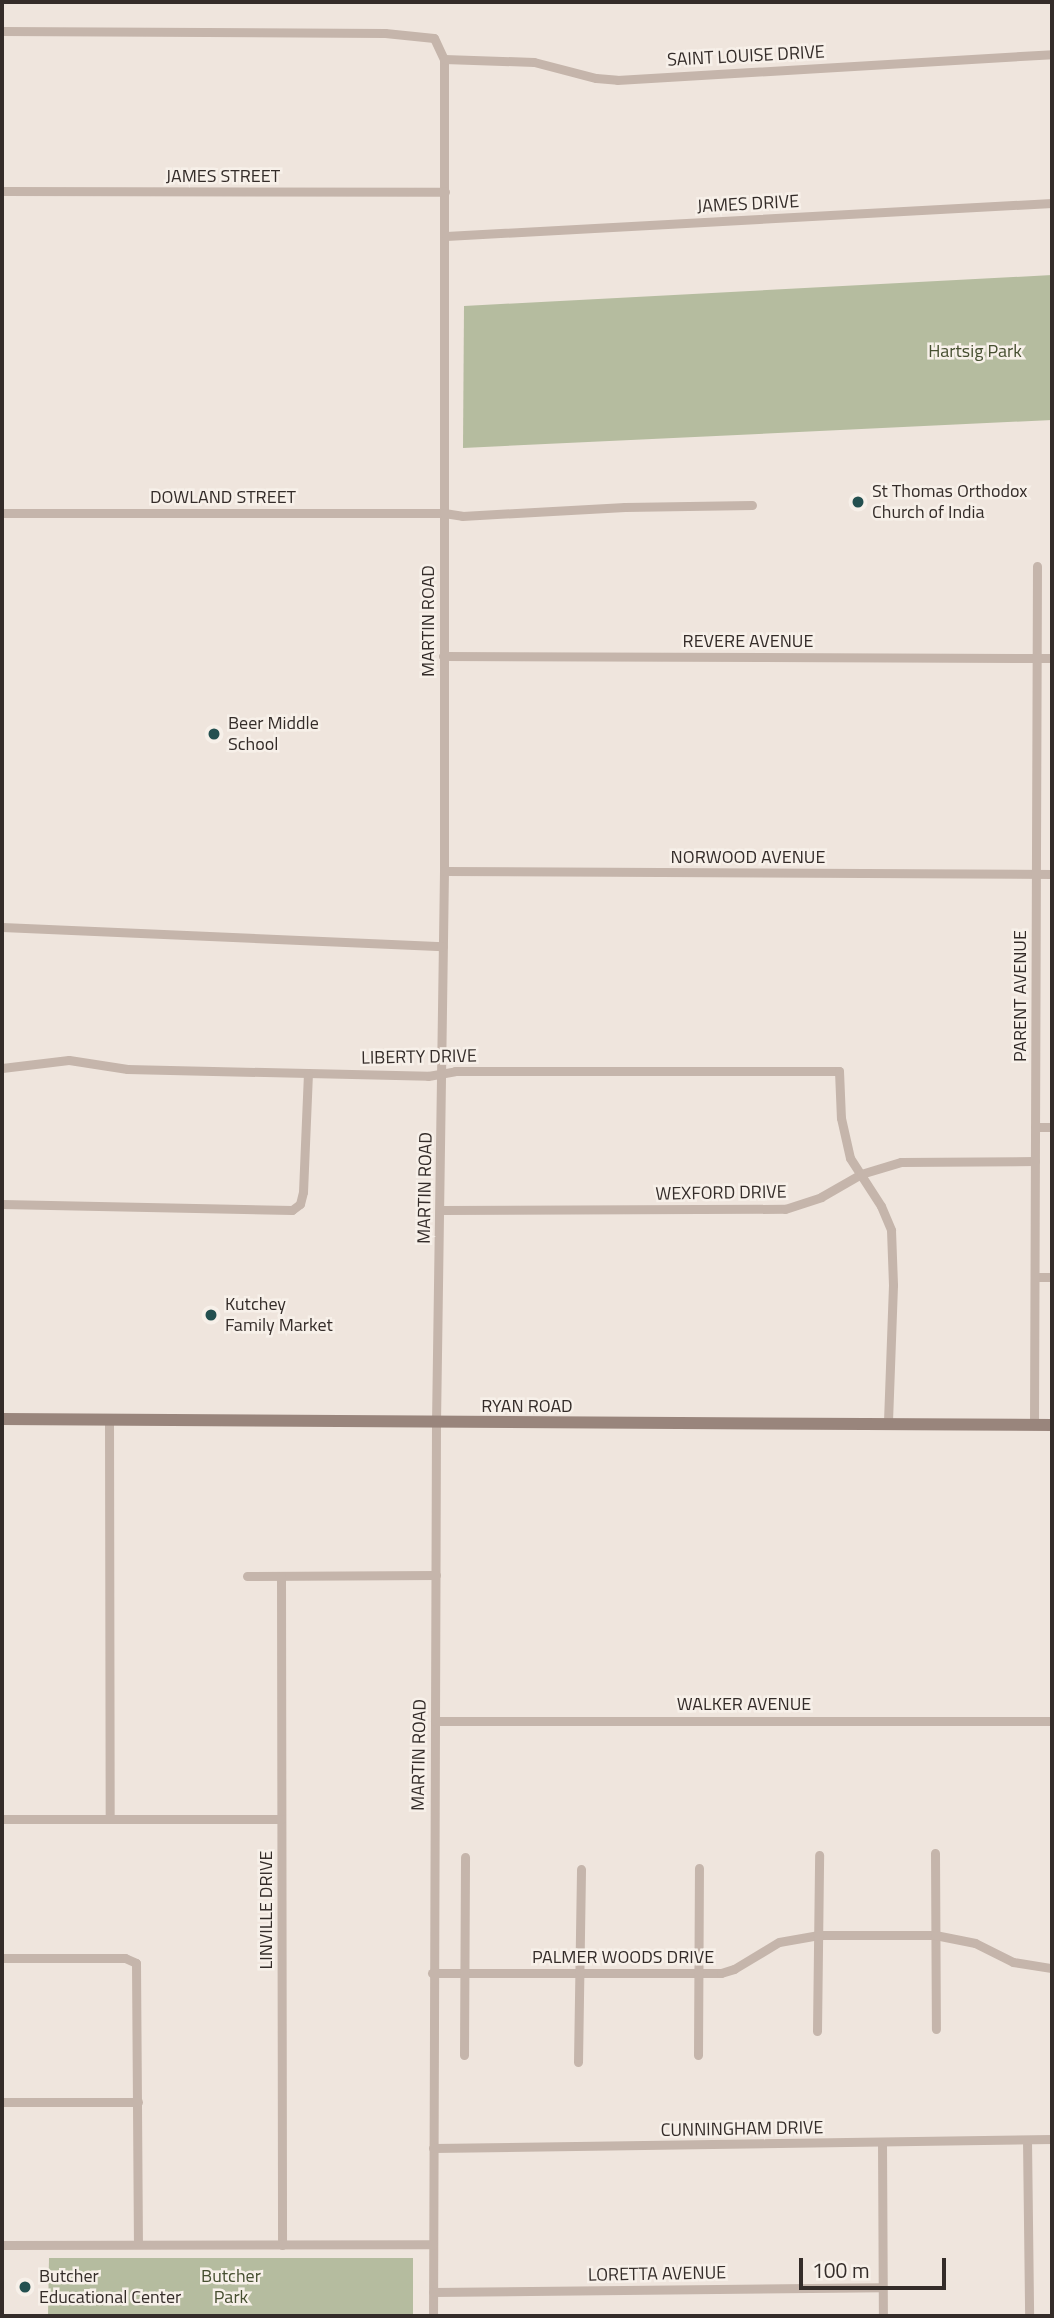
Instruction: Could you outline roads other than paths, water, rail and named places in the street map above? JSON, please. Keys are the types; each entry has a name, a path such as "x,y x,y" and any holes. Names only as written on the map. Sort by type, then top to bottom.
{"main road":[{"name":"RYAN ROAD","path":"2,1419 436,1424 1052,1425"}],"street":[{"path":"2,31 414,35 434,38 444,59"},
{"name":"SAINT LOUISE DRIVE","path":"444,59 534,62 596,78 617,80 1052,54"},
{"name":"MARTIN ROAD","path":"433,2316 432,1973 436,1424 444,872 444,59"},
{"name":"JAMES STREET","path":"2,191 445,192"},
{"name":"JAMES DRIVE","path":"446,236 1052,203"},
{"name":"DOWLAND STREET","path":"2,513 444,513 462,516 625,507 752,505"},
{"name":"PARENT AVENUE","path":"1034,1425 1037,566"},
{"name":"REVERE AVENUE","path":"443,656 1052,658"},
{"name":"NORWOOD AVENUE","path":"444,872 1052,874"},
{"path":"2,927 443,946"},
{"name":"LIBERTY DRIVE","path":"2,1068 69,1060 127,1069 308,1073 839,1071 843,1137 850,1158 861,1174"},
{"path":"2,1205 292,1210 300,1204 303,1192 308,1073"},
{"path":"1035,1127 1052,1127"},
{"name":"WEXFORD DRIVE","path":"441,1209 777,1210 803,1205 861,1174 901,1162 1035,1161"},
{"path":"861,1174 881,1206 891,1230 893,1285 888,1424"},
{"path":"1035,1277 1052,1277"},
{"path":"109,1420 110,1819"},
{"path":"247,1576 436,1574"},
{"name":"LINVILLE DRIVE","path":"281,1576 282,2245"},
{"name":"WALKER AVENUE","path":"435,1721 1052,1721"},
{"path":"2,1819 281,1819"},
{"path":"935,1853 936,2029"},
{"path":"817,2031 819,1855"},
{"path":"464,2055 465,1857"},
{"path":"698,2055 699,1868"},
{"path":"578,2062 581,1869"},
{"name":"PALMER WOODS DRIVE","path":"432,1973 697,1975 734,1969 779,1942 817,1935 935,1935 975,1942 1013,1962 1052,1968"},
{"path":"2,1958 132,1960 137,1969 138,2244"},
{"path":"2,2102 138,2102"},
{"name":"CUNNINGHAM DRIVE","path":"433,2148 1052,2139"},
{"path":"1027,2140 1030,2316"},
{"path":"882,2143 883,2316"},
{"path":"2,2245 433,2245"},
{"name":"LORETTA AVENUE","path":"433,2292 882,2287"}],"place":[{"name":"St Thomas Orthodox Church of India","path":"858,502"},
{"name":"Beer Middle School","path":"214,734"},
{"name":"Kutchey Family Market","path":"211,1315"},
{"name":"Butcher Educational Center","path":"25,2287"}],"park label":[{"name":"Hartsig Park","path":"975,351"},
{"name":"Butcher Park","path":"231,2287"}]}
